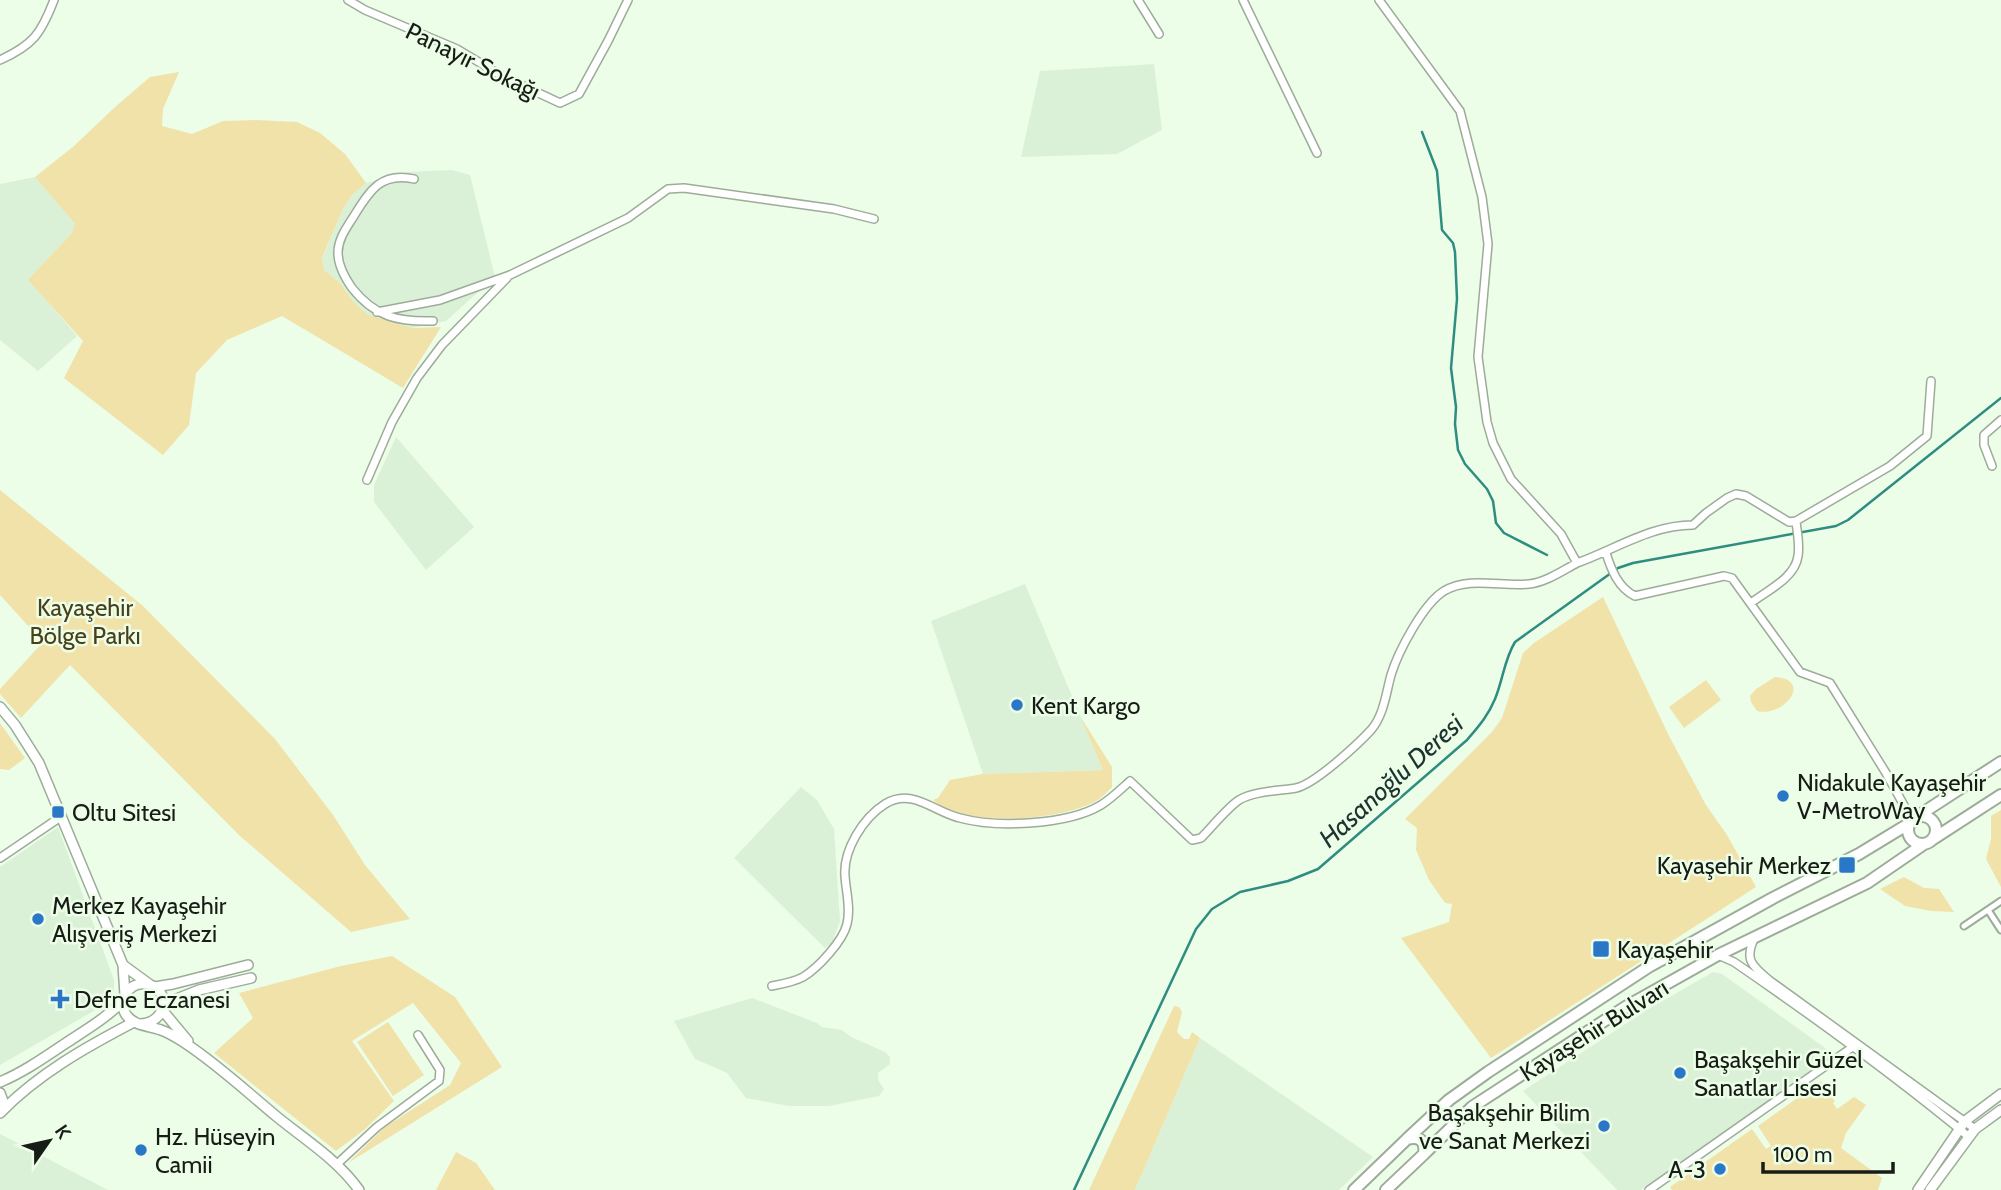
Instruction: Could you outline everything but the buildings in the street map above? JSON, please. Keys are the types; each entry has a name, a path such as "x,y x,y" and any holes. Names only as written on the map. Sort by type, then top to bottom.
{"main road":[{"name":"Kayaşehir Bulvarı","path":"1354,1190 1449,1100 1488,1072 1650,966 1773,898 1860,854 2001,762"},
{"name":"Kayaşehir Bulvarı","path":"1386,1190 1472,1107 1627,1006 1718,955 1867,883 2001,794"},
{"path":"1926,817 1934,822 1936,832 1928,842 1916,843 1909,836 1908,828 1914,820 1926,817"},
{"path":"1408,1139 1421,1139 1424,1143 1424,1154"}],"street":[{"path":"0,60 33,41 54,0"},
{"name":"Panayır Sokağı","path":"348,0 457,50 502,76 560,103 579,94 628,0"},
{"path":"1138,0 1159,34"},
{"path":"1243,0 1317,153"},
{"path":"1379,0 1460,111 1482,197 1488,244 1478,357 1493,443 1511,479 1555,527 1577,563"},
{"path":"414,179 402,176 391,178 371,190 363,198 339,241 338,255 347,281 367,305 377,312 401,320 433,321"},
{"path":"377,312 440,300 510,275 628,218 668,189 684,188 834,209 874,219"},
{"path":"367,480 392,422 417,378 442,345 510,275"},
{"path":"1796,526 1890,466 1927,436 1931,381"},
{"path":"1992,466 1984,445 1984,435 2001,420"},
{"path":"772,986 801,978 813,969 837,942 847,925 845,860 855,838 868,820 883,805 895,799 911,798 958,818 1007,824 1031,823 1088,811 1101,805 1130,781 1192,840 1201,838 1239,800 1273,790 1298,788 1317,779 1372,729 1379,717 1398,654 1432,601 1454,586 1476,583 1531,584 1606,553 1642,534 1670,526 1693,525 1706,513 1736,494 1746,496 1796,526"},
{"path":"1751,603 1788,575 1795,566 1798,555 1796,526"},
{"path":"1606,553 1618,582 1628,593 1635,596 1724,576 1732,578 1800,672 1830,683 1914,820"},
{"path":"0,707 34,754 62,816 123,965 125,1011 137,1023 161,1030 196,1051 336,1164 359,1190"},
{"path":"0,858 62,816"},
{"path":"1964,926 2001,901"},
{"path":"1988,910 2001,930"},
{"path":"1756,936 1749,956 1755,968 1972,1133"},
{"path":"1718,955 1734,962 1855,1046"},
{"path":"123,965 161,994 163,1007 196,1051"},
{"path":"0,1082 27,1069 109,1016 132,987 138,984 173,984 248,965"},
{"path":"0,1113 19,1093 54,1068 137,1023 154,1021 163,1007 199,990 251,978"},
{"path":"336,1164 377,1127 439,1082 440,1070 418,1035"},
{"path":"1649,1190 1855,1046"},
{"path":"0,1093 4,1104 0,1113"},
{"path":"1919,1190 1962,1125 2001,1094"},
{"path":"1930,1190 1972,1133 2001,1110"}],"shaded area":[{"path":"1154,64 1162,130 1117,154 1021,157 1040,71"},
{"path":"452,170 470,175 495,277 446,321 412,328 367,314 339,282 324,270 322,259 343,209 352,195 366,183 408,172"},
{"path":"35,177 75,224 71,234 29,280 77,336 38,371 0,340 0,184"},
{"path":"396,437 474,527 426,570 374,502 374,485"},
{"path":"1025,584 1103,770 983,774 931,621"},
{"path":"801,787 817,800 834,829 840,921 832,943 825,948 734,858"},
{"name":"Merkez Kayaşehir Alışveriş Merkezi","path":"58,827 114,980 114,990 110,1000 104,1005 0,1065 0,867"},
{"name":"Başakşehir Güzel Sanatlar Lisesi","path":"1713,972 1722,974 1835,1055 1641,1190 1617,1190 1523,1091 1647,1010"},
{"path":"752,998 822,1027 842,1030 851,1037 885,1052 890,1057 890,1064 878,1073 878,1080 884,1089 879,1096 829,1106 789,1106 746,1098 727,1073 695,1059 674,1021"},
{"path":"1200,1038 1373,1157 1339,1190 1135,1190"},
{"path":"0,1134 108,1190 0,1190"}],"green space":[{"path":"179,72 163,109 162,126 192,134 223,121 297,122 320,133 345,154 366,183 352,195 343,209 322,258 324,270 339,282 367,314 412,328 441,327 403,388 282,316 227,340 196,373 189,425 163,455 64,378 83,341 28,280 71,234 75,224 35,177 74,146 150,77"},
{"name":"Kayaşehir Bölge Parkı","path":"0,490 143,606 275,739 333,815 365,865 410,919 351,932 240,836 70,665 21,718 0,694 0,689 43,642 0,595"},
{"path":"1603,597 1669,736 1706,805 1727,835 1756,887 1491,1058 1401,938 1449,922 1452,904 1445,903 1429,880 1416,850 1417,828 1405,819 1492,732 1502,718 1523,653"},
{"path":"1775,677 1786,679 1792,684 1791,697 1777,709 1757,711 1750,696"},
{"path":"1706,680 1721,700 1684,728 1669,707"},
{"path":"1080,716 1112,767 1112,787 1096,801 1060,813 1013,819 967,815 947,809 933,800 938,798 950,780 983,774 1103,770"},
{"path":"0,723 25,758 9,770 0,769"},
{"path":"2001,810 2001,887 1986,859 1991,839 1991,816"},
{"path":"1904,877 1924,888 1939,889 1954,912 1905,906 1880,889"},
{"path":"392,956 455,997 502,1067 348,1163 385,1127 450,1085 461,1063 413,1003 352,1041 394,1101 364,1130 336,1151 214,1053 253,1018 239,993 341,966"},
{"path":"1174,1006 1179,1007 1182,1012 1177,1032 1184,1039 1189,1039 1192,1032 1200,1038 1135,1190 1089,1190"},
{"path":"388,1022 424,1075 393,1096 357,1042"},
{"path":"1821,1081 1835,1101 1833,1103 1837,1109 1854,1097 1866,1105 1846,1133 1841,1148 1882,1178 1878,1190 1672,1190 1670,1187 1752,1129 1766,1149 1771,1146 1758,1126"},
{"path":"456,1152 476,1163 495,1190 436,1190"}],"waterway":[{"path":"1422,132 1437,171 1442,230 1453,243 1455,252 1457,299 1451,368 1458,450 1465,464 1487,489 1493,501 1496,523 1504,533 1547,555"},
{"name":"Hasanoğlu Deresi","path":"1074,1190 1196,929 1212,909 1240,892 1288,881 1318,869 1467,740 1492,705 1515,642 1618,568 1836,526 1848,520 2001,398"}],"place":[{"name":"Kent Kargo","path":"1017,705"},
{"name":"Nidakule Kayaşehir V-MetroWay","path":"1783,796"},
{"name":"Oltu Sitesi","path":"58,812"},
{"name":"Kayaşehir Merkez","path":"1847,865"},
{"name":"Merkez Kayaşehir Alışveriş Merkezi","path":"38,919"},
{"name":"Kayaşehir","path":"1601,949"},
{"name":"Defne Eczanesi","path":"60,999"},
{"name":"Başakşehir Güzel Sanatlar Lisesi","path":"1680,1073"},
{"name":"Başakşehir Bilim ve Sanat Merkezi","path":"1604,1126"},
{"name":"Hz. Hüseyin Camii","path":"141,1150"},
{"name":"A-3","path":"1720,1169"}]}
